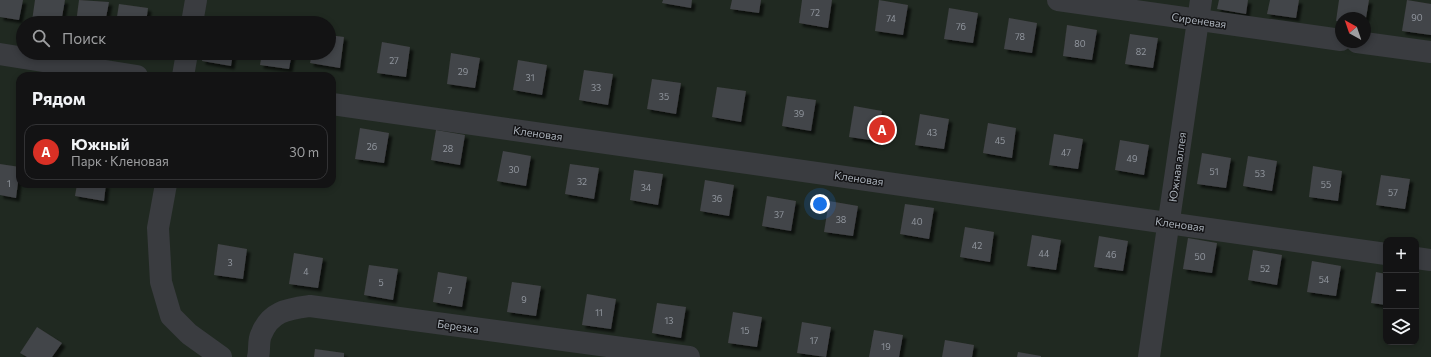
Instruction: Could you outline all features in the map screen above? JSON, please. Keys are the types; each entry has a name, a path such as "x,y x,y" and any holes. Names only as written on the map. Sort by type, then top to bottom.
{"street":[{"path":"193,16 196,0"},
{"name":"Сиреневая","path":"1058,0 1199,10 1335,39"},
{"name":"Южная аллея","path":"1149,357 1199,10"},
{"path":"1371,44 1431,52"},
{"path":"0,54 16,57"},
{"path":"37,60 112,72"},
{"path":"184,72 186,60"},
{"name":"Кленовая","path":"336,105 1383,254"},
{"path":"165,188 158,228 161,282 171,316 189,334 221,357"},
{"path":"1419,258 1431,260"},
{"name":"Березка","path":"258,357 260,336 269,320 285,310 310,306 689,357"}],"shaded area":[{"path":"0,0 1431,0 1431,357 0,357"}],"building":[{"path":"0,0 23,0 20,16 16,16 16,20 0,17"},
{"path":"35,0 65,0 62,16 33,16"},
{"path":"79,0 109,2 106,16 77,16"},
{"path":"663,0 692,0 691,8 662,3"},
{"path":"732,0 761,0 759,13 730,9"},
{"path":"802,0 832,0 828,28 799,23"},
{"path":"879,0 908,5 903,35 875,31"},
{"path":"1219,0 1248,0 1246,14 1217,9"},
{"path":"1270,0 1299,0 1296,18 1267,14"},
{"path":"1339,0 1369,0 1367,12 1337,12"},
{"path":"1407,0 1431,4 1431,35 1402,31"},
{"path":"119,4 148,8 147,16 117,16"},
{"path":"949,8 978,13 973,43 944,39"},
{"path":"1009,18 1037,23 1032,53 1004,49"},
{"path":"1067,25 1097,30 1092,60 1063,56"},
{"path":"1130,34 1158,38 1153,68 1125,64"},
{"path":"336,36 344,37 340,68 310,63 311,60 336,60"},
{"path":"382,42 410,47 406,77 377,73"},
{"path":"451,53 480,58 475,88 447,84"},
{"path":"202,60 232,60 231,66"},
{"path":"261,60 291,60 289,69 260,65"},
{"path":"518,60 547,65 542,95 513,90"},
{"path":"584,70 613,74 608,105 579,100"},
{"path":"652,79 681,83 676,114 647,109"},
{"path":"717,87 746,91 741,122 712,117"},
{"path":"787,96 816,100 811,131 782,126"},
{"path":"854,106 882,111 877,141 849,137"},
{"path":"920,114 949,119 944,149 915,145"},
{"path":"988,123 1016,128 1012,158 983,153"},
{"path":"360,128 389,133 384,163 355,159"},
{"path":"436,130 465,135 460,165 431,160"},
{"path":"1054,134 1083,139 1078,169 1049,165"},
{"path":"1120,140 1149,145 1144,175 1115,170"},
{"path":"503,151 531,156 526,186 497,181"},
{"path":"1202,153 1231,158 1226,188 1197,184"},
{"path":"1248,156 1277,161 1272,191 1243,186"},
{"path":"0,164 16,166 16,188 17,188 16,198 0,195"},
{"path":"570,164 599,168 594,199 565,194"},
{"path":"1313,166 1342,171 1338,201 1309,197"},
{"path":"634,170 663,174 658,205 630,200"},
{"path":"1381,175 1410,179 1405,209 1376,205"},
{"path":"705,180 734,185 729,216 700,211"},
{"path":"76,188 106,188 104,201 75,196"},
{"path":"767,196 796,201 791,231 762,226"},
{"path":"829,201 858,206 853,236 824,232"},
{"path":"905,204 934,208 929,239 900,234"},
{"path":"965,227 994,232 990,262 960,257"},
{"path":"1032,235 1061,240 1056,270 1027,266"},
{"path":"1099,236 1128,241 1123,271 1094,267"},
{"path":"1188,238 1217,243 1212,273 1183,269"},
{"path":"218,244 247,249 243,279 214,275"},
{"path":"1253,250 1282,255 1277,285 1248,280"},
{"path":"294,253 323,258 318,288 289,284"},
{"path":"1312,261 1341,266 1336,296 1307,292"},
{"path":"369,265 398,269 393,300 364,295"},
{"path":"438,272 467,277 462,307 433,302"},
{"path":"1376,272 1383,273 1383,305 1371,303"},
{"path":"512,282 541,286 536,316 507,312"},
{"path":"587,294 616,299 611,329 582,325"},
{"path":"657,303 686,307 681,338 652,333"},
{"path":"733,312 762,317 757,347 728,343"},
{"path":"802,322 831,327 826,357 797,353"},
{"path":"37,327 62,343 52,357 27,357 20,353"},
{"path":"874,330 903,335 899,357 869,357"},
{"path":"945,340 974,345 972,357 942,357"},
{"path":"315,349 344,353 344,357 314,357"},
{"path":"1018,352 1041,356 1041,357 1017,357"}],"place":[{"name":"Южный","path":"882,130"}]}
